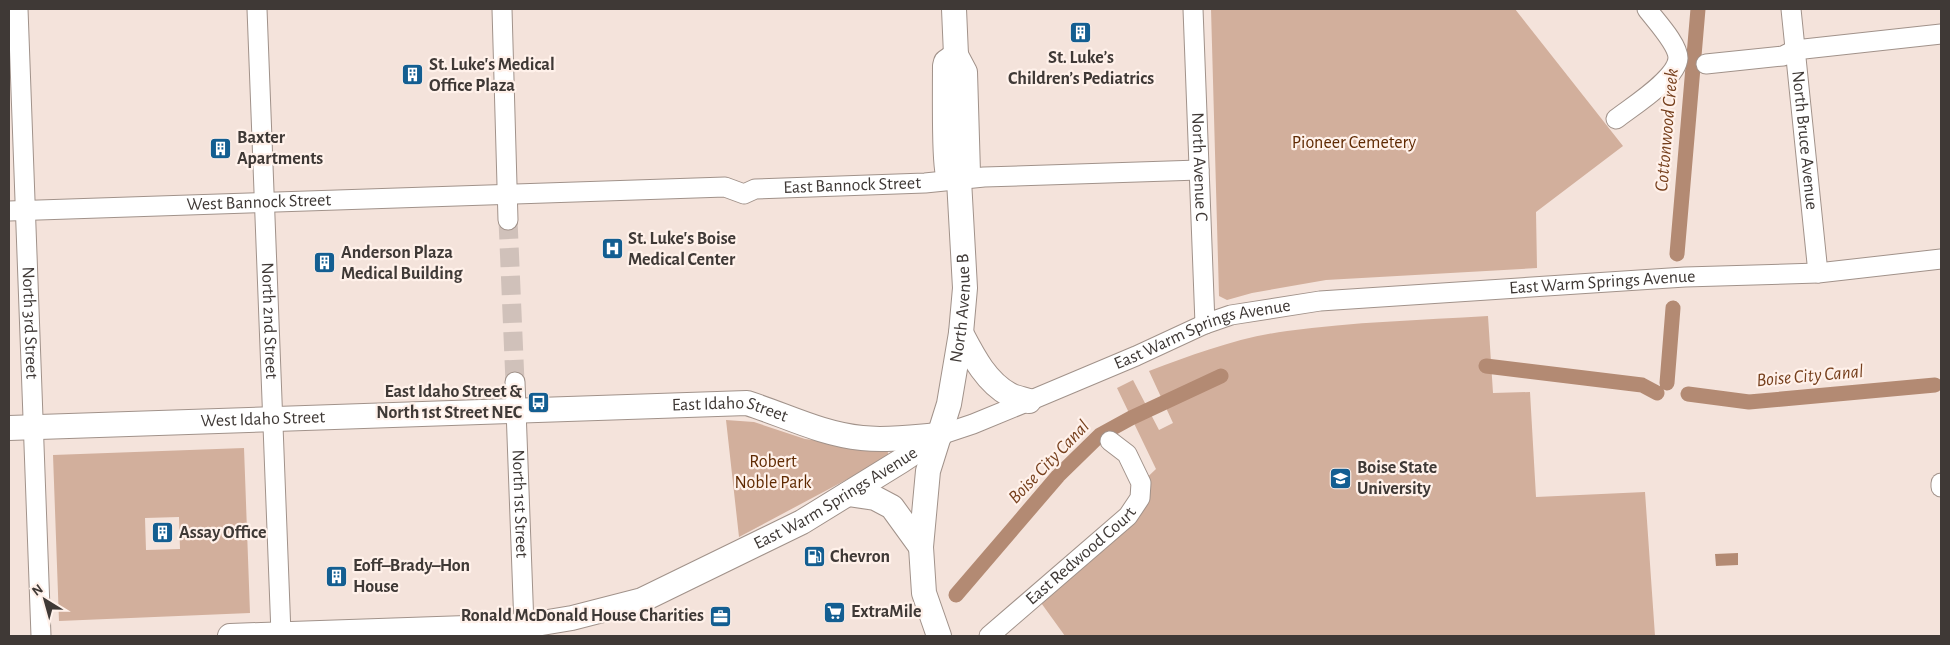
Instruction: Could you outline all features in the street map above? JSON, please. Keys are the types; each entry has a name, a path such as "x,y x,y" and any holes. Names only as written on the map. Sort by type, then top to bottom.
{"main road":[{"name":"North Avenue B","path":"939,636 924,593 921,547 928,471 949,404 961,333 965,288 959,180 968,173 968,148 965,72 956,55 954,9"},
{"path":"961,333 980,367 994,383 1010,395 1029,401"},
{"name":"East Idaho Street","path":"516,410 747,402 792,421 826,431 862,438 940,435"},
{"name":"West Idaho Street","path":"9,428 516,410"},
{"name":"East Warm Springs Avenue","path":"230,636 524,626 572,618 642,600 802,522 940,435"},
{"path":"848,494 876,498 892,507 921,547"}],"street":[{"name":"North 3rd Street","path":"18,9 17,211 34,427 41,636"},
{"name":"North 2nd Street","path":"257,9 281,634"},
{"path":"502,9 508,220"},
{"name":"North Avenue C","path":"1193,9 1205,324"},
{"path":"1616,119 1664,81 1675,66 1678,58 1669,38 1647,9"},
{"name":"North Bruce Avenue","path":"1791,9 1818,273"},
{"path":"1706,64 1783,56 1796,50 1941,34"},
{"name":"East Bannock Street","path":"508,194 724,187 744,194 755,189 1199,170"},
{"name":"West Bannock Street","path":"17,211 508,194"},
{"name":"East Warm Springs Avenue","path":"940,435 973,424 1029,401 1136,356 1205,324 1230,315 1320,301 1686,277 1818,273 1941,259"},
{"name":"North 1st Street","path":"515,382 524,626"},
{"name":"East Redwood Court","path":"990,636 1128,516 1140,498 1141,483 1126,454 1110,441"}],"green space":[{"name":"Pioneer Cemetery","path":"1211,9 1515,9 1623,146 1536,212 1537,268 1326,280 1252,293 1227,300 1219,296"},
{"name":"Boise State University","path":"1488,316 1493,393 1530,392 1536,497 1645,492 1655,636 1065,636 1039,600 1142,496 1137,487 1156,469 1117,388 1133,380 1159,430 1173,423 1149,371 1200,352 1252,337 1287,331 1362,323"},
{"name":"Robert Noble Park","path":"726,420 754,422 805,439 887,449 889,457 739,537"},
{"path":"244,448 250,613 59,621 53,455","holes":["179,517 180,549 146,550 145,518"]}],"shaded area":[{"path":"1738,553 1738,565 1716,566 1715,554"}],"waterway":[{"name":"Cottonwood Creek","path":"1677,254 1698,9"},
{"name":"Cottonwood Creek","path":"1667,383 1673,308"},
{"name":"Boise City Canal","path":"1486,366 1642,385 1657,393"},
{"name":"Boise City Canal","path":"956,595 1058,476 1100,435 1131,418 1221,376"},
{"name":"Boise City Canal","path":"1688,394 1749,402 1935,385"}],"tunnel":[{"path":"508,220 515,382"}],"place":[{"name":"St. Luke’s Children’s Pediatrics","path":"1081,33"},
{"name":"St. Luke's Medical Office Plaza","path":"413,75"},
{"name":"Baxter Apartments","path":"221,148"},
{"name":"St. Luke's Boise Medical Center","path":"612,249"},
{"name":"Anderson Plaza Medical Building","path":"325,263"},
{"name":"East Idaho Street & North 1st Street NEC","path":"538,402"},
{"name":"Boise State University","path":"1341,478"},
{"name":"Assay Office","path":"163,533"},
{"name":"Chevron","path":"814,557"},
{"name":"Eoff–Brady–Hon House","path":"337,576"},
{"name":"ExtraMile","path":"835,612"},
{"name":"Ronald McDonald House Charities","path":"720,616"}]}
